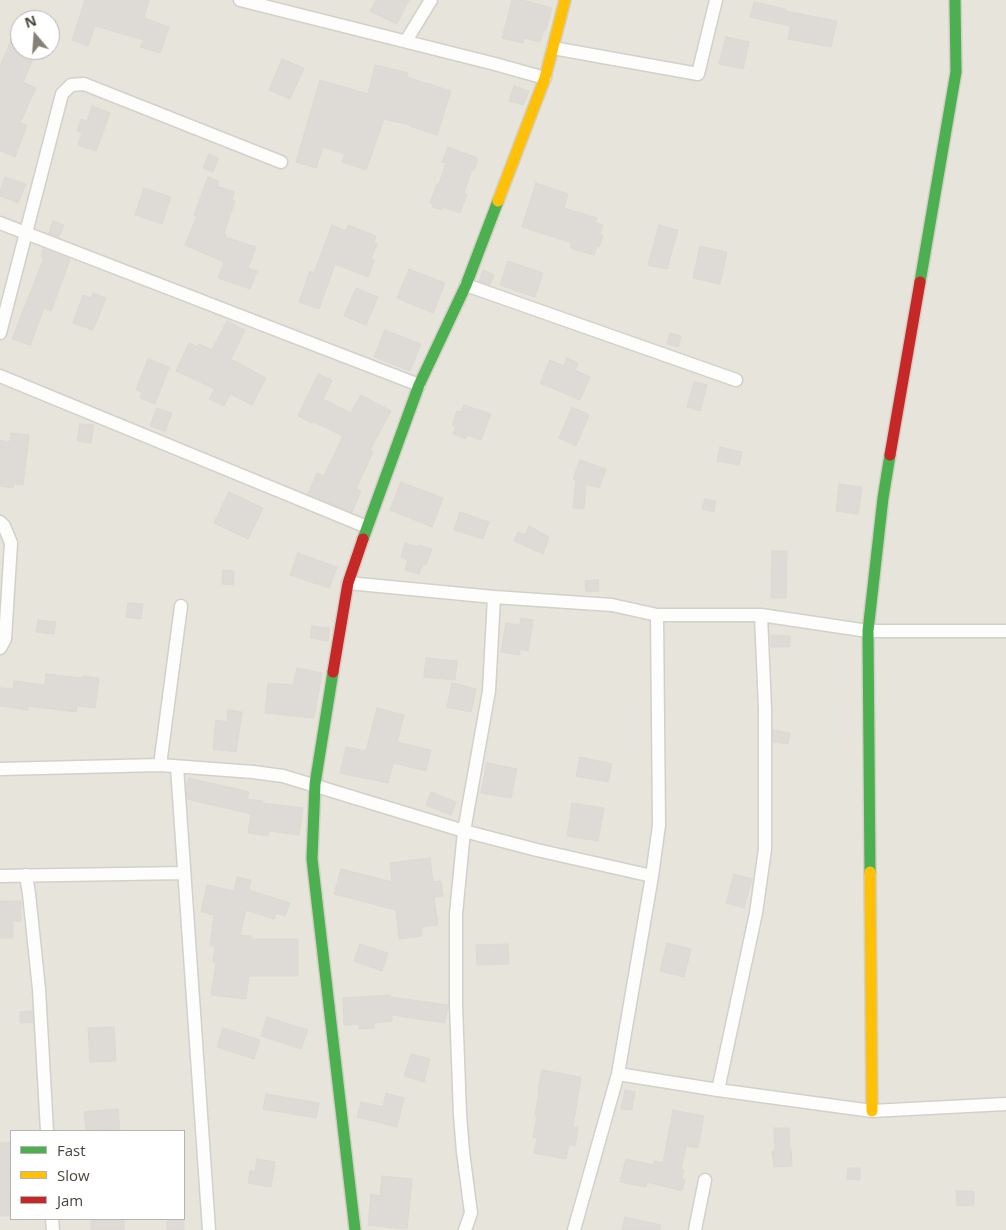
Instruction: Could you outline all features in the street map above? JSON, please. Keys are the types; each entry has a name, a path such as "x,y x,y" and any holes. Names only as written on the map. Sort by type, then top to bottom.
{"street":[{"path":"240,0 545,78"},
{"path":"406,42 431,0"},
{"path":"355,1230 312,859 315,784 348,583 419,385 466,285 545,78 565,0"},
{"path":"553,48 698,74 716,0"},
{"path":"872,1111 868,631 883,498 956,72 955,0"},
{"path":"0,333 62,94 71,85 84,84 282,162"},
{"path":"0,224 419,385"},
{"path":"466,285 736,380"},
{"path":"0,376 367,527"},
{"path":"0,522 4,526 11,543 5,639 0,648"},
{"path":"348,583 494,597 612,605 656,614 761,615 868,631 1006,631"},
{"path":"465,1230 471,1213 460,1115 456,1005 456,914 464,831 489,691 494,597"},
{"path":"160,765 181,606"},
{"path":"574,1230 618,1074 659,825 656,614"},
{"path":"718,1090 756,913 765,848 765,709 761,615"},
{"path":"0,769 160,765 283,776 315,784 464,831 652,876"},
{"path":"177,767 209,1230"},
{"path":"0,876 184,873"},
{"path":"26,875 39,989 48,1130"},
{"path":"618,1074 872,1111 1006,1104"},
{"path":"696,1230 705,1180"}],"shaded area":[{"path":"0,0 1006,0 1006,1230 0,1230"}],"building":[{"path":"85,0 149,0 144,18 169,27 160,53 140,47 143,40 95,26 88,46 72,40"},
{"path":"376,0 409,0 397,24 370,11"},
{"path":"512,0 522,0 552,8 546,30 544,30 540,42 524,38 523,43 502,38"},
{"path":"754,2 785,9 785,11 837,21 831,47 788,39 791,26 750,17"},
{"path":"726,37 749,42 743,69 719,64"},
{"path":"10,42 10,60 33,60 23,82 36,88 20,123 27,125 15,157 0,151 0,66"},
{"path":"282,59 304,68 290,99 269,90"},
{"path":"375,65 408,73 407,77 451,91 437,135 410,125 384,119 366,170 342,162 345,154 323,147 316,168 296,162 320,80 368,94"},
{"path":"514,86 529,91 523,105 509,101"},
{"path":"92,106 110,113 96,151 78,145 82,133 77,131 81,119 87,121"},
{"path":"448,147 478,158 464,193 467,194 460,213 443,207 442,210 432,207 433,204 430,203 446,163 442,162"},
{"path":"209,154 218,158 213,172 203,168"},
{"path":"5,177 26,184 18,203 0,196"},
{"path":"208,177 219,181 217,186 234,192 232,200 235,201 224,233 225,237 256,247 248,268 257,271 250,289 218,278 224,262 185,245 197,216 194,215"},
{"path":"536,183 568,194 564,208 597,218 595,222 603,225 600,234 603,235 594,255 570,248 572,243 522,227"},
{"path":"144,188 171,197 162,224 135,215"},
{"path":"53,221 64,225 59,237 49,233"},
{"path":"332,225 346,231 348,225 376,236 374,242 377,244 371,259 374,260 368,277 335,264 319,309 299,302 310,271 314,273"},
{"path":"659,225 678,230 667,269 648,265"},
{"path":"700,246 727,252 720,284 693,278"},
{"path":"43,249 70,259 51,311 44,308 30,345 12,339 44,258 41,256"},
{"path":"508,261 543,273 535,297 500,285"},
{"path":"409,269 445,283 433,313 397,298"},
{"path":"483,270 494,275 490,285 479,281"},
{"path":"356,288 378,297 366,325 344,316"},
{"path":"93,293 106,298 93,330 73,323 83,295 91,298"},
{"path":"227,321 245,330 231,359 266,378 252,405 230,394 224,406 209,399 215,389 176,371 189,343 198,347 199,344 212,350"},
{"path":"385,330 421,344 410,371 374,357"},
{"path":"670,333 681,336 678,347 667,344"},
{"path":"567,358 578,363 575,370 590,377 580,400 540,383 550,360 564,366"},
{"path":"148,359 169,367 155,404 140,398 142,392 136,390"},
{"path":"318,374 332,380 323,399 351,413 361,395 391,411 370,450 373,452 356,489 361,491 352,512 308,494 317,473 324,476 343,436 298,416"},
{"path":"694,382 707,385 700,411 687,407"},
{"path":"464,405 491,414 481,440 467,435 466,439 453,434 456,427 452,425 457,411 461,412"},
{"path":"572,407 589,415 576,446 559,438"},
{"path":"157,408 172,413 165,431 150,426"},
{"path":"80,424 94,425 91,443 77,441"},
{"path":"11,433 29,435 23,485 14,484 13,488 0,486 0,440 10,442"},
{"path":"720,447 742,452 739,465 717,461"},
{"path":"580,460 606,469 599,488 586,484 584,509 573,508 576,480 573,479"},
{"path":"401,482 443,498 432,527 390,510"},
{"path":"839,484 862,487 858,514 836,511"},
{"path":"229,492 263,508 248,539 214,523"},
{"path":"705,499 716,501 714,512 702,509"},
{"path":"460,512 489,522 483,539 454,530"},
{"path":"529,526 549,537 543,554 514,541 518,532 525,535"},
{"path":"405,543 432,549 426,565 423,564 419,574 405,570 408,560 401,557"},
{"path":"772,551 787,551 786,598 771,598"},
{"path":"298,553 337,567 329,588 290,575"},
{"path":"223,570 234,571 233,585 222,584"},
{"path":"598,580 599,591 586,592 585,581"},
{"path":"128,603 143,604 141,619 126,617"},
{"path":"521,618 533,620 528,651 520,649 520,655 501,652 506,623 520,625"},
{"path":"38,620 56,622 54,634 36,632"},
{"path":"312,626 330,628 328,641 310,638"},
{"path":"771,635 790,636 790,647 771,647"},
{"path":"426,658 457,661 455,680 424,677"},
{"path":"297,668 322,673 314,718 265,713 268,683 293,685"},
{"path":"46,674 99,678 95,708 77,706 76,712 28,706 28,710 0,706 0,688 13,689 14,681 45,685"},
{"path":"452,683 476,689 471,712 447,707"},
{"path":"377,708 404,715 397,742 431,750 426,771 393,763 388,783 340,773 346,747 366,751"},
{"path":"228,710 242,712 236,752 213,749 216,720 227,722"},
{"path":"773,730 790,733 788,744 773,742"},
{"path":"580,757 612,764 608,782 576,776"},
{"path":"487,763 517,769 511,798 481,793"},
{"path":"189,778 249,792 247,799 303,808 299,835 269,831 268,836 248,833 251,814 187,799 186,786"},
{"path":"431,792 456,802 451,815 426,805"},
{"path":"572,803 604,808 598,841 567,836"},
{"path":"430,858 433,882 441,881 443,896 434,897 438,925 421,927 422,936 399,939 396,910 334,894 341,869 392,882 390,863"},
{"path":"734,874 752,879 744,908 726,903"},
{"path":"237,877 251,880 249,890 290,903 285,916 276,913 274,919 246,910 240,935 251,936 251,939 298,939 298,976 249,976 246,999 211,995 216,963 213,962 215,946 210,946 214,915 201,912 207,885 234,891"},
{"path":"0,901 21,901 21,921 13,921 13,938 0,938"},
{"path":"667,943 691,949 684,977 660,971"},
{"path":"360,944 388,953 382,971 354,961"},
{"path":"508,944 509,964 477,965 476,945"},
{"path":"390,995 390,997 448,1005 445,1023 392,1015 392,1021 374,1023 374,1028 359,1029 359,1024 344,1025 343,998"},
{"path":"32,1011 33,1022 20,1023 20,1012"},
{"path":"267,1017 308,1030 301,1049 261,1036"},
{"path":"114,1027 116,1061 90,1062 88,1028"},
{"path":"223,1028 260,1040 254,1059 217,1047"},
{"path":"411,1054 430,1059 424,1082 404,1076"},
{"path":"542,1070 581,1077 573,1127 578,1128 575,1146 569,1145 566,1159 534,1153 537,1138 533,1137 537,1116 535,1116"},
{"path":"625,1090 635,1092 632,1110 621,1109"},
{"path":"386,1093 404,1098 397,1127 357,1117 361,1102 383,1107"},
{"path":"266,1094 319,1103 316,1118 263,1109"},
{"path":"118,1109 120,1130 86,1130 84,1112"},
{"path":"673,1110 704,1116 698,1148 686,1146 681,1169 684,1170 681,1179 685,1180 682,1191 647,1182 646,1187 620,1182 626,1159 654,1165 655,1161 663,1163"},
{"path":"774,1128 789,1128 792,1166 774,1167 772,1151 775,1150"},
{"path":"10,1142 10,1216 0,1216 0,1143"},
{"path":"257,1159 275,1162 271,1187 248,1183 250,1171 255,1171"},
{"path":"848,1168 860,1168 860,1180 847,1179"},
{"path":"382,1176 412,1179 407,1229 368,1225 371,1194 380,1196"},
{"path":"956,1191 974,1191 974,1205 957,1206"},
{"path":"625,1217 661,1225 660,1230 622,1230"},
{"path":"91,1220 124,1220 124,1230 91,1230"},
{"path":"167,1220 184,1220 184,1230 167,1230"}],"traffic: fast":[{"path":"920,282 956,72 955,0"},
{"path":"363,539 419,385 466,285 498,201"},
{"path":"870,872 868,631 883,498 890,455"},
{"path":"333,672 315,784 312,859 355,1230"}],"traffic: slow":[{"path":"498,201 545,78 565,0"},
{"path":"870,872 872,1111"}],"traffic: jam":[{"path":"890,455 920,282"},
{"path":"333,672 348,583 363,539"}]}
